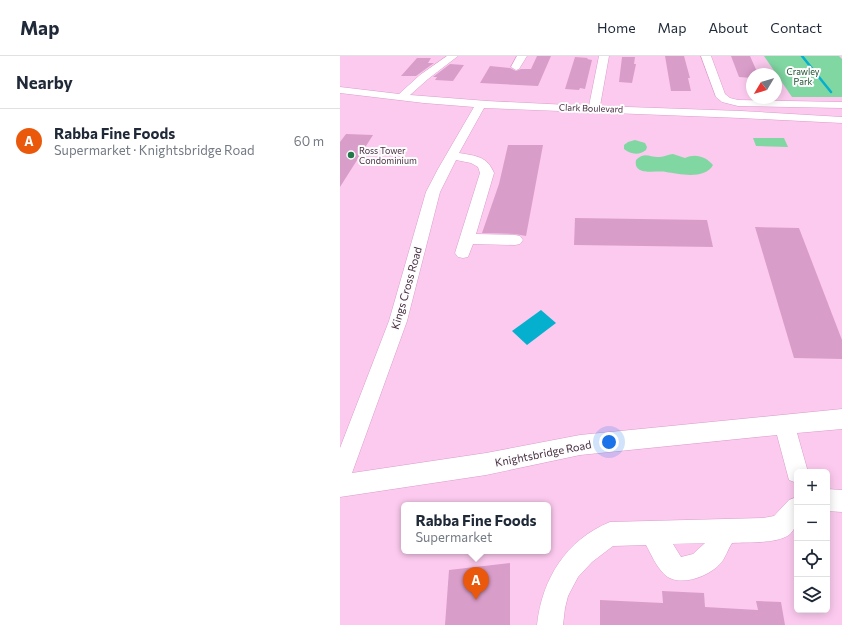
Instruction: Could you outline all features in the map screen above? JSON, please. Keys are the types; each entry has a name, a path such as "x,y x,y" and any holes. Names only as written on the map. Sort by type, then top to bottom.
{"street":[{"path":"402,97 424,77 453,56"},
{"path":"516,67 522,56"},
{"path":"594,108 604,56"},
{"path":"706,56 720,95 722,98 731,102 754,104 842,105"},
{"name":"Clark Boulevard","path":"340,90 435,101 481,104 764,114 842,120"},
{"name":"Kings Cross Road","path":"340,477 398,321 433,192 481,104"},
{"path":"452,155 479,162 484,165 487,173 466,246 515,240"},
{"name":"Knightsbridge Road","path":"340,486 486,464 580,445 842,419"},
{"path":"785,425 796,469"},
{"path":"830,500 842,501"},
{"path":"550,625 554,599 564,578 580,554 595,541 610,534 762,530 780,527 794,511"},
{"path":"652,533 673,566 681,570 699,565 712,555 725,531"}],"green space":[{"name":"Crawley Park","path":"764,56 839,56 842,59 842,97 792,97 782,82 782,68 772,68"},
{"path":"753,138 784,138 788,147 756,146"},
{"path":"635,140 645,143 647,147 646,150 635,154 624,149 624,145"},
{"path":"673,154 685,158 697,156 707,160 713,165 704,173 684,175 662,172 646,172 638,169 636,165 636,160 645,155 660,157"}],"water":[{"path":"541,310 556,323 527,345 512,331"}],"building":[{"path":"537,56 551,56 538,86 480,83 490,66 510,68 516,71 521,69 531,69"},
{"path":"665,56 684,56 690,78 688,78 691,91 671,91"},
{"path":"731,56 750,56 755,68 746,68 746,78 739,77"},
{"path":"575,57 588,58 587,59 592,60 585,89 565,89"},
{"path":"622,57 635,57 634,64 636,64 632,83 619,82"},
{"path":"417,58 431,58 428,63 434,63 416,76 401,76"},
{"path":"450,64 464,65 453,81 435,80 437,77 433,77"},
{"name":"Ross Tower Condominium","path":"346,134 373,135 340,187 340,142"},
{"path":"508,145 543,145 526,236 515,234 482,233 499,184"},
{"path":"575,218 707,220 713,247 574,245"},
{"path":"755,227 799,228 842,340 842,359 794,358"},
{"path":"510,563 510,625 445,625 449,570"},
{"path":"662,591 704,593 705,607 758,610 756,601 781,602 785,625 600,625 600,600 663,603"}],"waterway":[{"path":"802,56 831,92"}],"place":[{"name":"Ross Tower Condominium","path":"351,155"},
{"name":"Rabba Fine Foods","path":"476,600"}]}
